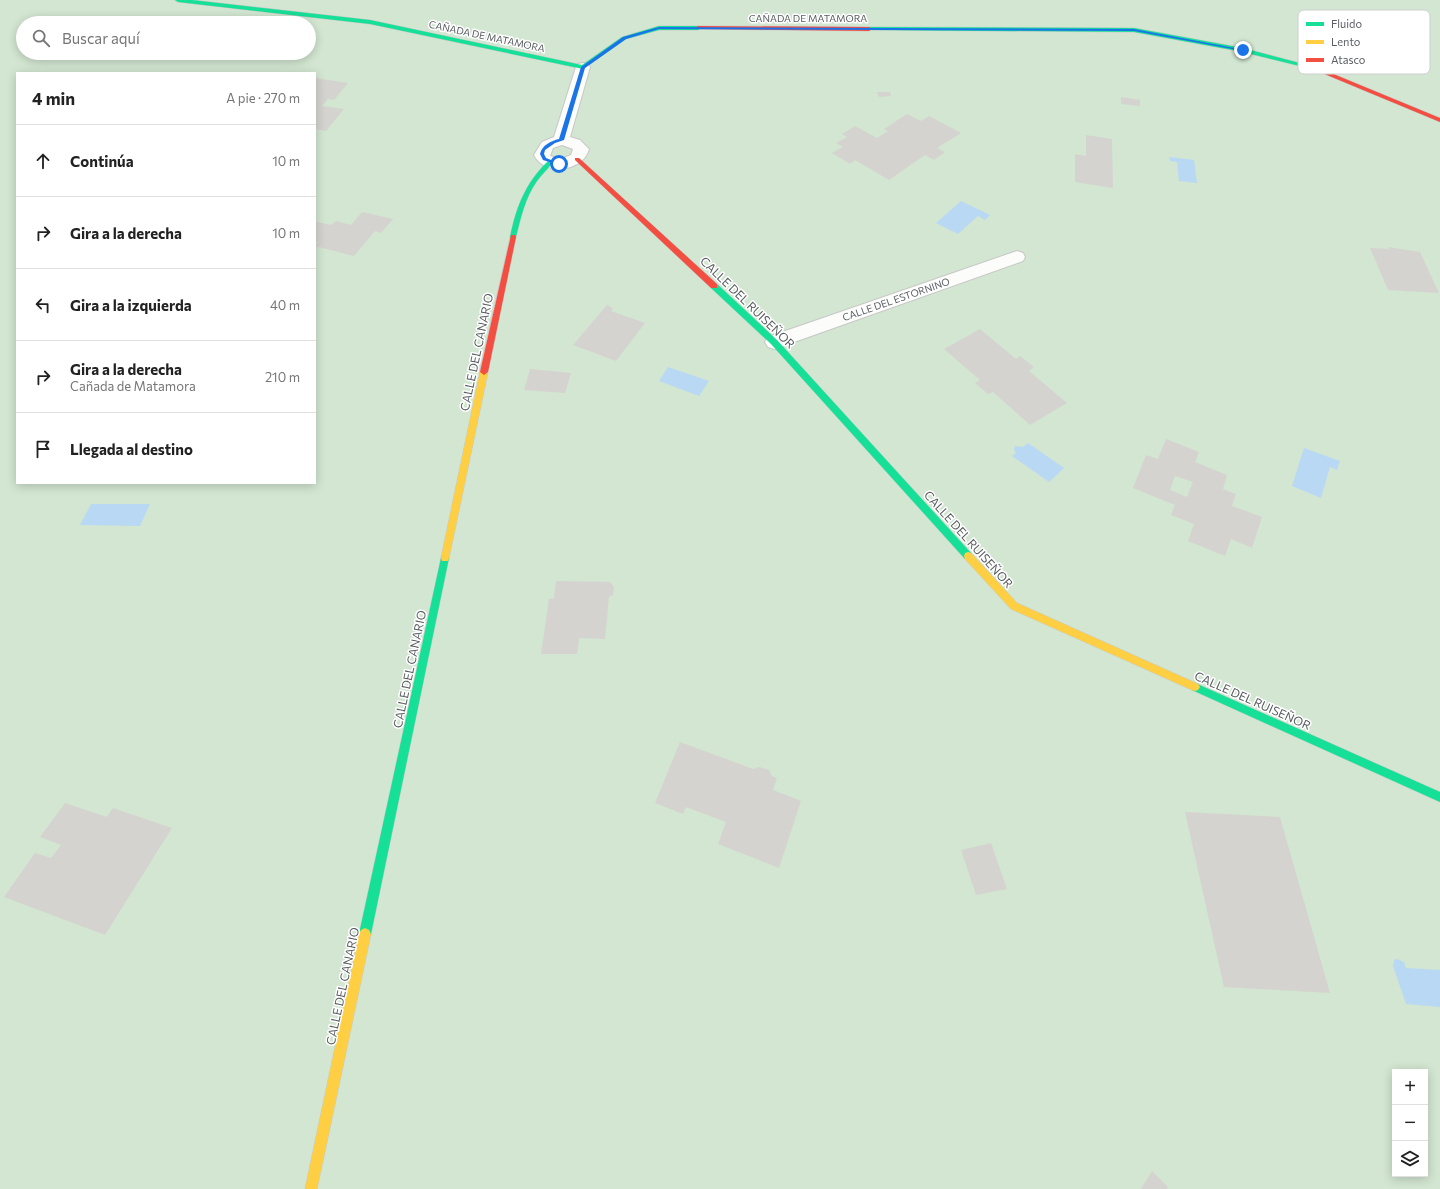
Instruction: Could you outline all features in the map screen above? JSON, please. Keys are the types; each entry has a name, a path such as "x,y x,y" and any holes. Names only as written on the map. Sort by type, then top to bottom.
{"street":[{"name":"CAÑADA DE MATAMORA","path":"178,0 370,22 583,67 624,38 659,28 1134,30 1243,50 1298,64"},
{"path":"561,140 583,67"},
{"name":"CAÑADA DE MATAMORA","path":"1330,74 1440,120"},
{"path":"561,140 570,141 578,144 581,149 581,154 577,160 568,163 550,162 544,159 542,154 543,150 554,142 561,140"},
{"name":"CALLE DEL RUISEÑOR","path":"577,160 584,164 774,342 1014,606 1440,797"},
{"name":"CALLE DEL CANARIO","path":"311,1189 519,208 535,177 550,162"},
{"name":"CALLE DEL ESTORNINO","path":"774,342 1017,257"}],"green space":[{"path":"0,0 1440,0 1440,1189 0,1189"}],"water":[{"path":"1169,157 1194,160 1197,183 1179,181 1177,162 1170,161"},
{"path":"961,201 990,215 985,220 978,216 958,234 936,223"},
{"path":"668,367 709,381 699,396 659,381"},
{"path":"1028,443 1064,468 1049,482 1012,456 1016,453 1014,449 1015,446 1023,447"},
{"path":"1304,448 1340,461 1337,470 1330,467 1321,498 1292,486"},
{"path":"91,504 150,504 140,526 80,525"},
{"path":"1397,959 1404,962 1406,968 1440,970 1440,1007 1406,1004 1393,966 1394,960"}],"building":[{"path":"316,78 348,83 334,100 328,99 322,106 344,109 326,131 316,129"},
{"path":"877,92 890,92 891,96 879,97"},
{"path":"1121,97 1140,100 1140,106 1121,104"},
{"path":"907,114 921,121 929,116 961,133 937,148 945,152 934,160 925,155 889,180 855,160 850,164 832,153 843,147 836,143 847,137 842,134 855,126 877,138 888,131 884,129"},
{"path":"1086,135 1112,139 1113,188 1075,182 1075,154 1086,156"},
{"path":"362,212 393,219 381,233 375,231 354,256 316,246 318,242 316,242 317,222 331,225 336,221 351,225"},
{"path":"1388,247 1420,252 1439,293 1388,290 1370,248 1389,249"},
{"path":"607,305 613,308 611,311 645,323 616,361 573,345"},
{"path":"980,329 1016,359 1020,356 1034,367 1029,371 1067,403 1030,425 993,392 988,394 975,383 980,380 944,349"},
{"path":"530,369 571,373 565,393 524,390"},
{"path":"1166,439 1199,452 1195,462 1227,475 1223,489 1236,494 1232,506 1262,517 1252,548 1231,539 1225,556 1188,541 1194,524 1171,515 1175,505 1133,488 1146,455 1158,459","holes":["1175,476 1193,482 1187,497 1170,490"]},
{"path":"556,581 610,582 614,587 613,595 609,597 605,639 579,638 577,654 541,654 549,599 554,598"},
{"path":"680,742 753,769 759,767 769,770 772,776 777,778 773,790 801,801 779,868 718,844 726,822 686,807 683,814 655,803"},
{"path":"65,803 107,817 113,808 172,828 105,935 4,897 35,853 51,858 61,845 40,837"},
{"path":"1185,812 1280,817 1330,993 1224,987"},
{"path":"991,843 1007,889 976,895 961,850"},
{"path":"1152,1171 1168,1187 1167,1189 1141,1189"}],"traffic: fast":[{"path":"178,0 370,22 583,67 624,38 659,28 698,28"},
{"path":"869,29 1134,30 1243,50 1298,64"},
{"path":"513,237 518,215 525,196 535,179 550,162"},
{"path":"714,286 774,342 968,556"},
{"path":"365,934 445,558"},
{"path":"1195,687 1440,797"}],"traffic: slow":[{"path":"445,558 484,372"},
{"path":"968,556 1014,606 1195,687"},
{"path":"311,1189 365,934"}],"traffic: jam":[{"path":"698,28 869,29"},
{"path":"1329,74 1440,120"},
{"path":"577,159 714,286"},
{"path":"484,372 513,237"}],"route":[{"path":"559,164 544,159 542,154 547,145 561,140 577,82 583,67 624,38 659,28 961,30 1068,28 1134,30 1243,50"}]}
